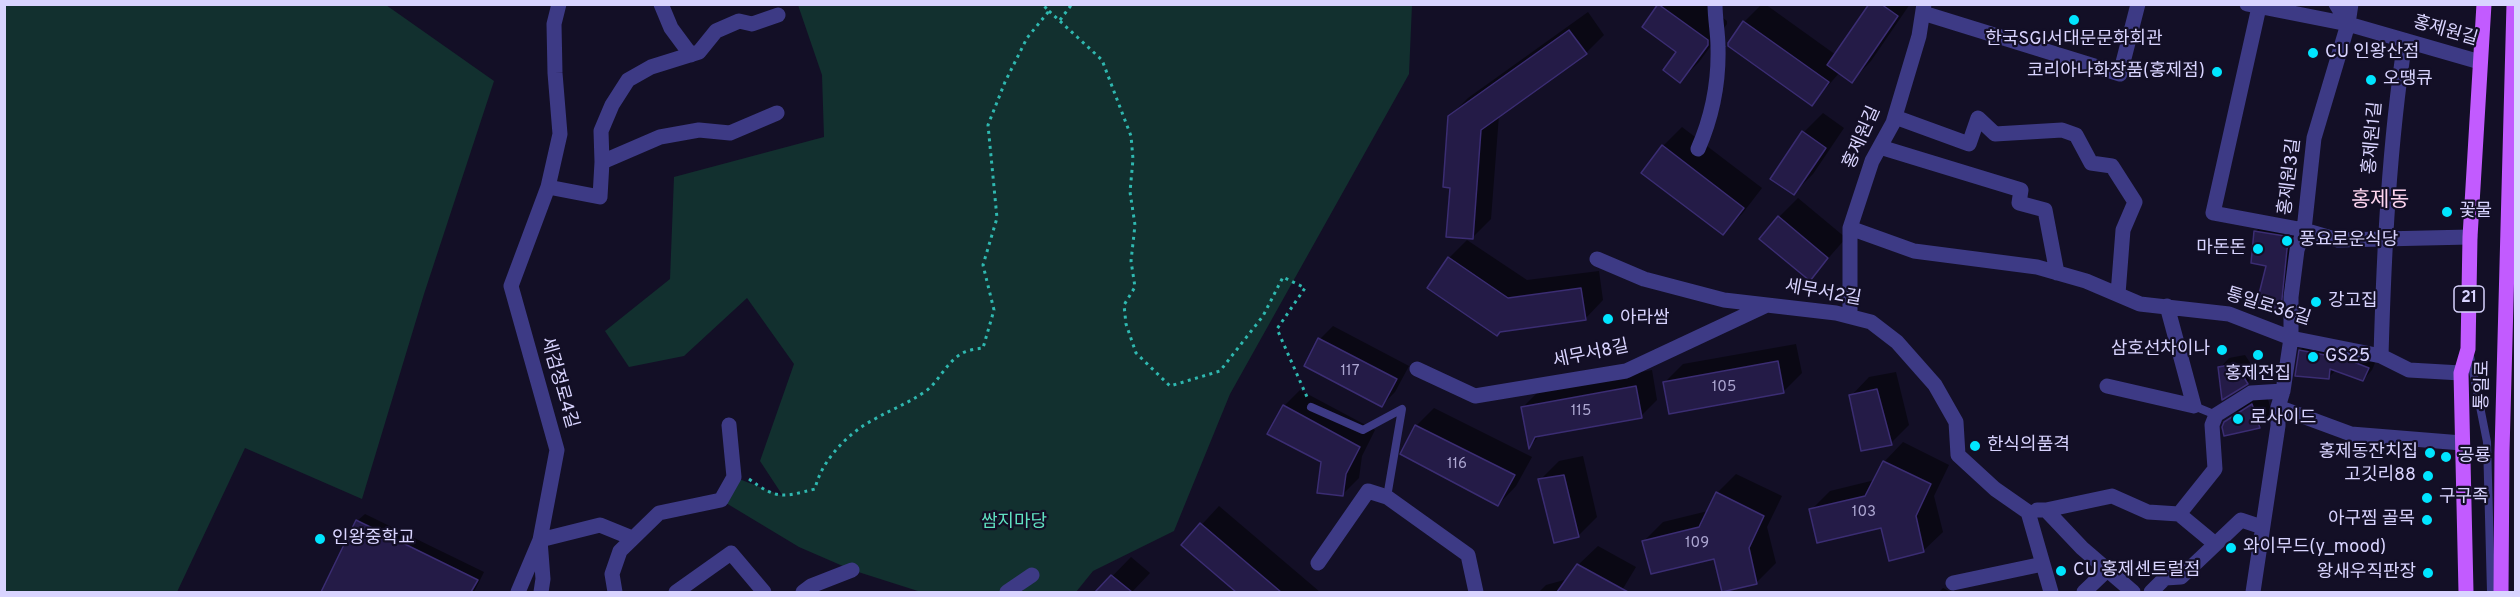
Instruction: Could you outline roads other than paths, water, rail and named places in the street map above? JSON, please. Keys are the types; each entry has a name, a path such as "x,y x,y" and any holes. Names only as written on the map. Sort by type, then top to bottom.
{"main road":[{"name":"통일로","path":"2466,592 2461,373 2468,349 2470,237 2484,4"},
{"name":"통일로","path":"2498,591 2512,179 2514,4"}],"street":[{"name":"세검정로4길","path":"518,592 540,540 557,450 511,285 548,187 560,134 554,24 559,4"},
{"path":"661,4 671,28 691,55"},
{"path":"1698,149 1709,123 1716,89 1718,48 1715,4"},
{"name":"홍제원길","path":"1850,316 1850,228 1872,161 1895,117 1919,36 1924,9 2120,74 2138,4"},
{"path":"2336,4 2348,24"},
{"name":"홍제원3길","path":"2253,592 2278,426 2278,407 2292,338 2291,297 2297,250 2304,230 2314,138 2348,24 2351,4"},
{"name":"홍제원길","path":"2304,230 2213,213 2253,6 2348,24 2480,62"},
{"path":"548,187 600,197 601,130 612,105 628,80 651,67 699,52 716,31 740,21 752,24 778,15"},
{"name":"홍제원1길","path":"2381,356 2386,238 2396,102 2405,41"},
{"path":"602,162 660,136 699,130 730,133 777,113"},
{"path":"1895,117 1969,144 1978,118 1995,134 2062,130 2076,135 2091,164 2112,166 2135,202 2123,230 2118,294"},
{"path":"1880,147 2021,190 2019,203 2045,210 2056,273"},
{"name":"통일로36길","path":"1850,228 1914,251 2037,267 2140,303 2229,314 2292,338 2381,356 2409,370 2461,373"},
{"path":"2304,230 2338,240 2470,237"},
{"name":"세무서2길","path":"1597,259 1644,279 1724,300 1836,313 1871,322 1897,342 1935,385 1956,422 1958,455 1995,489 2024,509"},
{"name":"세무서8길","path":"1417,369 1475,396 1626,371 1767,305"},
{"path":"2107,386 2194,406 2167,306"},
{"path":"2179,514 2215,470 2212,425 2216,415 2251,393 2283,391"},
{"path":"2278,407 2351,434 2462,443"},
{"path":"615,592 612,574 620,551 659,513 721,500 734,477 729,425"},
{"path":"1318,563 1368,491 1387,497 1468,555 1476,592"},
{"path":"2024,509 2046,510 2112,496 2148,512 2179,514 2214,543"},
{"path":"2024,509 2028,512 2051,592"},
{"path":"2046,510 2082,548 2133,592"},
{"path":"2151,592 2165,578 2181,577 2214,543 2241,520 2262,526"},
{"path":"541,592 543,579 540,540 600,525 632,538"},
{"path":"676,592 731,553 764,592"},
{"path":"1953,583 2043,564"},
{"path":"803,592 810,586 852,570"},
{"path":"2084,592 2107,570"},
{"path":"1007,592 1032,575"}],"lane":[{"path":"2468,349 2487,442 2498,591"},
{"path":"1311,406 1363,430 1402,409 1387,497"},
{"path":"2194,406 2216,415"}],"place":[{"name":"한국SGI서대문문화회관","path":"2074,20"},
{"name":"CU 인왕산점","path":"2313,53"},
{"name":"코리아나화장품(홍제점)","path":"2217,72"},
{"name":"오땡큐","path":"2371,80"},
{"name":"꽃물","path":"2447,212"},
{"name":"풍요로운식당","path":"2287,241"},
{"name":"마돈돈","path":"2258,249"},
{"name":"강고집","path":"2316,302"},
{"name":"아라쌈","path":"1608,319"},
{"name":"삼호선차이나","path":"2222,350"},
{"name":"홍제전집","path":"2258,355"},
{"name":"GS25","path":"2313,357"},
{"name":"로사이드","path":"2238,419"},
{"name":"한식의품격","path":"1975,446"},
{"name":"홍제동잔치집","path":"2430,453"},
{"name":"공룡","path":"2446,457"},
{"name":"고깃리88","path":"2428,476"},
{"name":"구구족","path":"2427,498"},
{"name":"아구찜 골목","path":"2427,520"},
{"name":"인왕중학교","path":"320,539"},
{"name":"와이무드(y_mood)","path":"2231,548"},
{"name":"CU 홍제센트럴점","path":"2061,571"},
{"name":"왕새우직판장","path":"2428,573"}],"district":[{"name":"홍제동","path":"2380,202"}],"park label":[{"name":"쌈지마당","path":"1014,523"}]}
